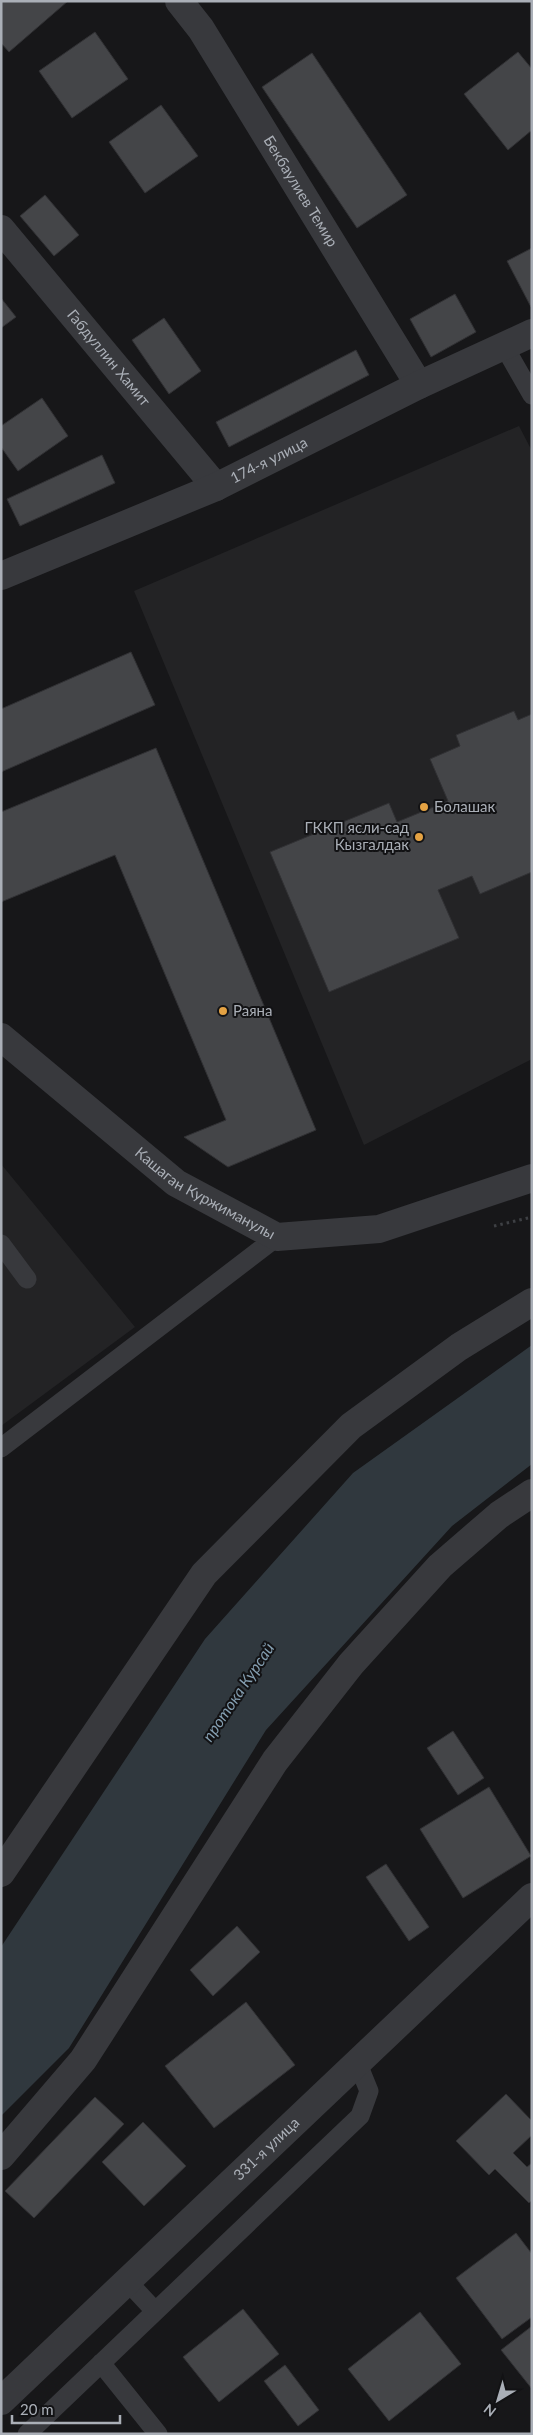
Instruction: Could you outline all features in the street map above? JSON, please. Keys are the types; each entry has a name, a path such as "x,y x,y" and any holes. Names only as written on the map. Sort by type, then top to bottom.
{"street":[{"name":"Бекбаулиев Темир","path":"179,1 201,28 419,386"},
{"name":"Габдуллин Хамит","path":"1,228 216,487"},
{"name":"174-я улица","path":"1,576 216,487 419,386 532,333"},
{"name":"Кашаган Куржиманулы","path":"1,1037 176,1183 277,1237 379,1229 532,1178"},
{"path":"1,1873 204,1574 351,1426 459,1347 532,1302"},
{"path":"1,2156 83,2060 274,1761 351,1664 440,1566 499,1515 532,1493"},
{"name":"331-я улица","path":"1,2401 532,1897"}],"lane":[{"path":"504,346 532,395"},
{"path":"1,1448 277,1237"},
{"path":"1,1244 27,1279"},
{"path":"27,2434 360,2116 369,2090 358,2064"},
{"path":"128,2282 155,2312"},
{"path":"101,2363 158,2434"}],"shaded area":[{"path":"519,426 532,451 532,1059 364,1145 134,591"},
{"path":"1,1164 135,1327 1,1426"}],"water":[{"name":"протока Курсай","path":"532,1345 532,1464 452,1526 266,1730 69,2048 1,2116 1,1947 205,1639 353,1473"}],"building":[{"path":"1,1 68,1 9,52 1,43"},
{"path":"95,32 128,79 72,118 39,71"},
{"path":"518,52 532,69 532,130 508,150 464,94"},
{"path":"312,53 407,195 357,228 262,87"},
{"path":"161,105 198,156 145,193 109,142"},
{"path":"45,195 79,235 54,256 20,216"},
{"path":"532,248 532,306 531,307 507,261"},
{"path":"455,294 476,332 431,357 410,319"},
{"path":"1,298 16,317 1,328"},
{"path":"164,318 201,371 169,394 132,340"},
{"path":"356,350 369,375 229,447 216,422"},
{"path":"42,398 68,436 18,471 1,447 1,426"},
{"path":"102,455 115,483 20,526 7,499"},
{"path":"131,652 155,705 1,772 1,709"},
{"name":"ГККП ясли-сад Кызгалдак","path":"514,711 518,720 532,714 532,872 480,894 472,876 438,890 459,938 329,992 270,852 389,803 397,822 448,801 430,759 460,746 456,735"},
{"name":"Раяна","path":"156,748 316,1130 228,1167 184,1137 226,1120 115,855 1,902 1,812"},
{"path":"453,1731 484,1778 458,1795 427,1748"},
{"path":"489,1787 531,1856 463,1898 420,1829"},
{"path":"386,1864 429,1927 409,1941 366,1877"},
{"path":"237,1926 260,1952 213,1996 190,1970"},
{"path":"246,2002 295,2065 214,2128 165,2066"},
{"path":"506,2094 532,2121 532,2135 513,2153 527,2167 532,2163 532,2200 529,2203 495,2169 489,2175 456,2141"},
{"path":"95,2097 124,2124 34,2218 5,2191"},
{"path":"143,2122 186,2166 144,2206 102,2162"},
{"path":"516,2233 532,2254 532,2317 502,2339 456,2278"},
{"path":"243,2309 279,2354 219,2402 183,2357"},
{"path":"420,2312 461,2364 389,2421 348,2369"},
{"path":"532,2326 532,2389 501,2350"},
{"path":"285,2365 319,2410 298,2426 264,2381"}],"place":[{"name":"Болашак","path":"424,807"},
{"name":"ГККП ясли-сад Кызгалдак","path":"419,837"},
{"name":"Раяна","path":"223,1011"}]}
